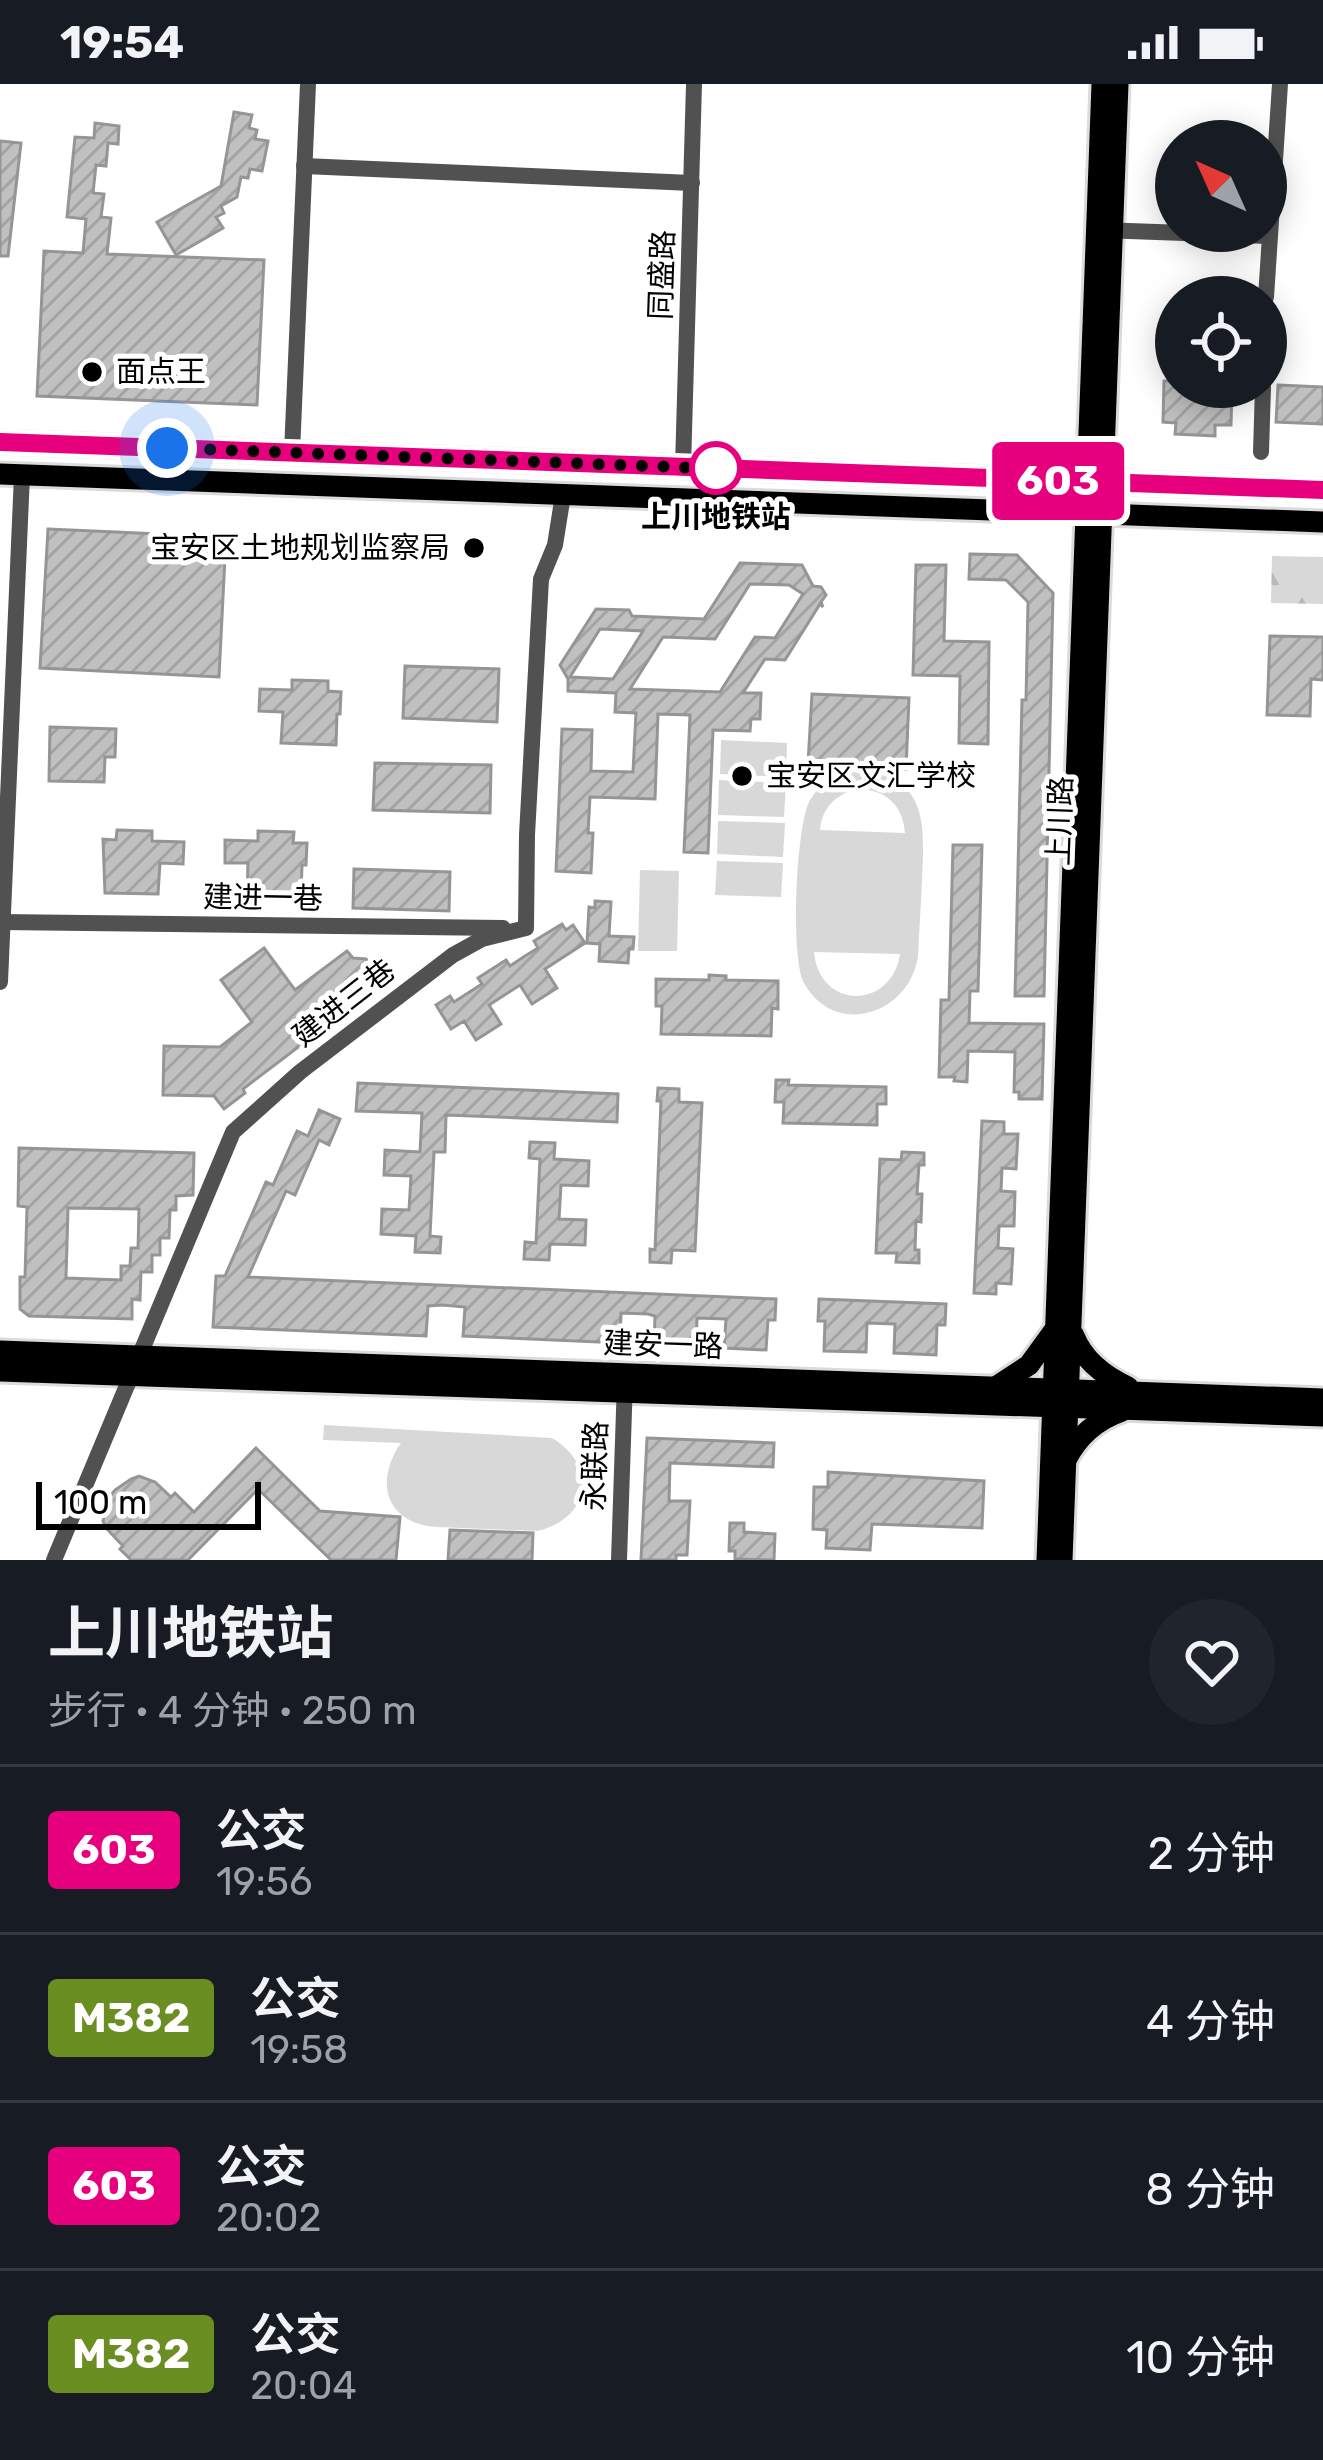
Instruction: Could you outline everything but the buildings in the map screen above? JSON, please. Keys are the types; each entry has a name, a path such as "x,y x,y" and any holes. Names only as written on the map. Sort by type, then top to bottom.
{"main road":[{"name":"上川路","path":"1062,1560 1063,1327 1104,230 1102,84"},
{"name":"上川路","path":"1104,230 1118,84"},
{"path":"0,442 1323,490"},
{"path":"11,475 1323,522"},
{"path":"1063,1327 1095,1367 1132,1401 1088,1430 1059,1458 1032,1424 996,1396 1063,1327"},
{"name":"建安一路","path":"0,1352 135,1366 1061,1399 1323,1399"},
{"name":"建安一路","path":"0,1371 135,1366"},
{"name":"建安一路","path":"1132,1401 1323,1417"},
{"name":"上川路","path":"1047,1560 1059,1458"}],"street":[{"path":"292,452 308,84"},
{"name":"同盛路","path":"683,467 694,84"},
{"path":"1277,120 1280,84"},
{"path":"304,166 692,183"},
{"path":"1104,230 1155,232"},
{"path":"1261,452 1262,408"},
{"path":"0,982 11,475"},
{"path":"526,928 542,579 555,545 563,495"},
{"name":"建进一巷","path":"1,922 526,928"},
{"name":"建进三巷","path":"54,1560 233,1132 300,1072 453,955 482,939 526,928"},
{"name":"永联路","path":"619,1560 625,1383"}],"green space":[{"path":"1272,556 1323,557 1323,604 1271,603"},
{"path":"721,740 787,743 786,777 720,774"},
{"path":"865,771 902,785 919,810 923,861 918,956 901,993 887,1005 852,1014 834,1011 804,983 797,947 796,891 810,800 827,782","holes":["855,789 875,791 890,800 905,833 820,830 830,804","814,952 900,954 900,955 883,986 855,996 828,984"]},
{"path":"719,780 786,783 784,817 718,815"},
{"path":"718,821 785,823 783,857 717,854"},
{"path":"717,861 783,863 781,897 715,895"},
{"path":"640,870 679,871 677,951 638,951"},
{"path":"324,1425 552,1438 577,1463 582,1490 568,1515 537,1531 423,1525 398,1512 388,1492 389,1467 401,1443 323,1440"}],"bus line":[{"name":"603","path":"0,442 1323,490"}],"place":[{"name":"面点王","path":"92,372"},
{"name":"上川地铁站","path":"716,468"},
{"name":"宝安区土地规划监察局","path":"474,548"},
{"name":"宝安区文汇学校","path":"742,776"}],"route":[{"path":"167,448 728,469 716,468"}]}
